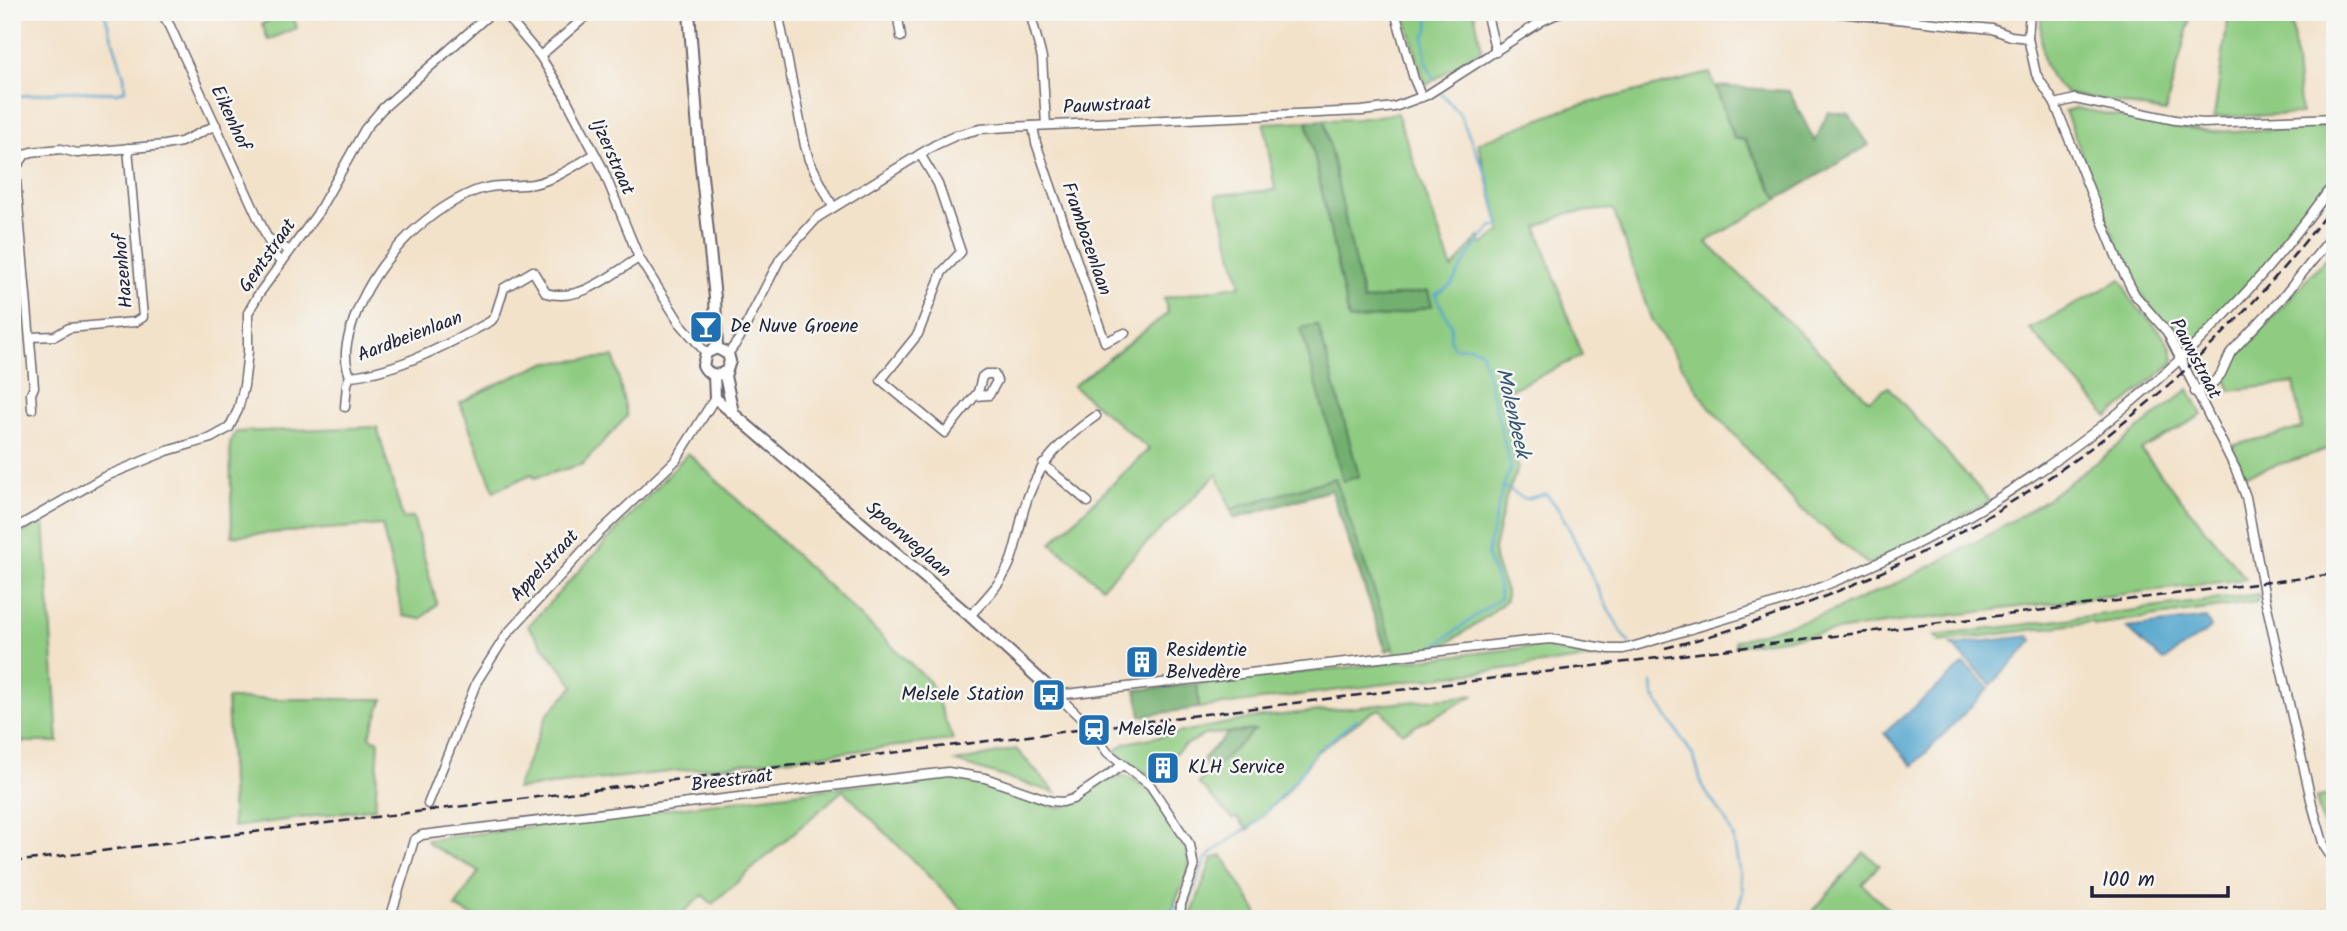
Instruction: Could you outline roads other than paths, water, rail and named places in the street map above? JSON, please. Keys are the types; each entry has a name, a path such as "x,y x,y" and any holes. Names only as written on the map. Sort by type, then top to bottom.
{"street":[{"name":"Eikenhof","path":"161,12 170,26 276,257 282,262"},
{"name":"Gentstraat","path":"12,530 104,477 167,451 211,438 229,428 238,410 247,369 248,313 258,295 317,214 365,129 382,108 492,12"},
{"name":"Ijzerstraat","path":"503,12 540,56 579,120 639,258 680,323 706,353"},
{"path":"540,56 591,12"},
{"path":"689,12 700,157 715,298 717,348"},
{"path":"778,12 807,153 823,192 833,207"},
{"path":"897,12 901,37"},
{"path":"1030,12 1042,58 1046,125"},
{"path":"1395,12 1414,79 1422,97"},
{"path":"1486,12 1496,52"},
{"name":"Pauwstraat","path":"728,354 739,340 780,259 818,217 920,154 957,135 980,129 1362,111 1394,107 1422,97 1542,21 1561,12"},
{"path":"1830,12 1992,29 2011,36 2028,38"},
{"name":"Pauwstraat","path":"2030,12 2028,38 2036,74 2054,104 2121,268 2135,295 2167,332 2236,470 2246,497 2312,804 2324,846 2335,863"},
{"path":"2054,104 2075,99 2175,120 2203,123 2335,118"},
{"path":"32,409 31,394 34,387 31,337 15,169 17,165 31,152 61,149 77,153 181,142 216,125"},
{"name":"Frambozenlaan","path":"1033,126 1036,143 1105,342 1125,332"},
{"name":"Hazenhof","path":"31,337 55,336 69,328 135,322 144,317 128,148"},
{"name":"Aardbeienlaan","path":"345,407 350,376 345,362 350,330 361,301 392,252 430,217 475,191 494,186 531,184 554,178 595,154"},
{"path":"920,154 939,184 961,252 942,272 918,334 881,380 945,433 975,396"},
{"path":"1057,695 1540,640 1623,649 1738,616 1855,573 1968,516 2034,476 2135,399 2235,305 2278,257 2335,182"},
{"path":"2195,392 2214,382 2221,374 2231,352 2283,297 2335,233"},
{"path":"268,238 290,251"},
{"name":"Aardbeienlaan","path":"350,376 370,374 445,345 491,321 504,288 533,271 546,293 583,293 639,258"},
{"path":"717,348 706,353 703,365 708,373 720,374"},
{"path":"715,398 720,374 729,367 728,354 717,348"},
{"path":"720,374 733,412"},
{"name":"Spoorweglaan","path":"715,398 970,616 1057,695 1108,753 1150,785 1190,845 1194,868 1181,904 1180,919"},
{"name":"Appelstraat","path":"428,804 477,681 507,634 599,533 676,460 715,398"},
{"path":"970,616 997,586 1010,564 1035,477 1055,448 1072,432 1096,416"},
{"path":"1044,464 1088,502"},
{"name":"Breestraat","path":"390,919 414,840 422,835 940,772 966,774 1051,801 1063,802 1073,799 1124,765"}],"water":[{"path":"2206,618 2210,629 2163,661 2127,628"},
{"path":"2029,636 2033,641 1991,685 1952,645"},
{"path":"1964,664 1989,688 1913,766 1884,733"}],"waterway":[{"path":"12,97 65,91 117,93 125,90 124,76 104,12"},
{"name":"Molenbeek","path":"1429,12 1428,28 1424,37 1426,62 1434,79"},
{"name":"Molenbeek","path":"1434,647 1500,598 1498,584 1487,555 1503,486 1511,468 1481,351 1469,347 1454,348 1450,339 1451,325 1435,295 1452,284 1467,258 1492,226 1500,227 1488,178 1459,113 1442,94"},
{"path":"1503,486 1525,499 1546,494 1551,500 1564,518 1608,608 1629,643"},
{"path":"1652,683 1653,695 1694,757 1703,788 1725,819 1733,836 1743,892 1734,919"},
{"name":"Molenbeek","path":"1157,919 1174,907 1186,911 1205,860 1257,821 1296,779 1317,750 1357,719"}],"railway":[{"path":"1665,648 1764,619 1859,582 1951,537 2039,484 2122,424 2199,357 2270,283 2335,202"},
{"path":"12,862 2335,574"}],"place":[{"name":"De Nuve Groene","path":"706,327"},
{"name":"Residentie Belvedère","path":"1142,662"},
{"name":"Melsele Station","path":"1049,695"},
{"name":"Melsele","path":"1094,730"},
{"name":"KLH Service","path":"1163,768"}]}
